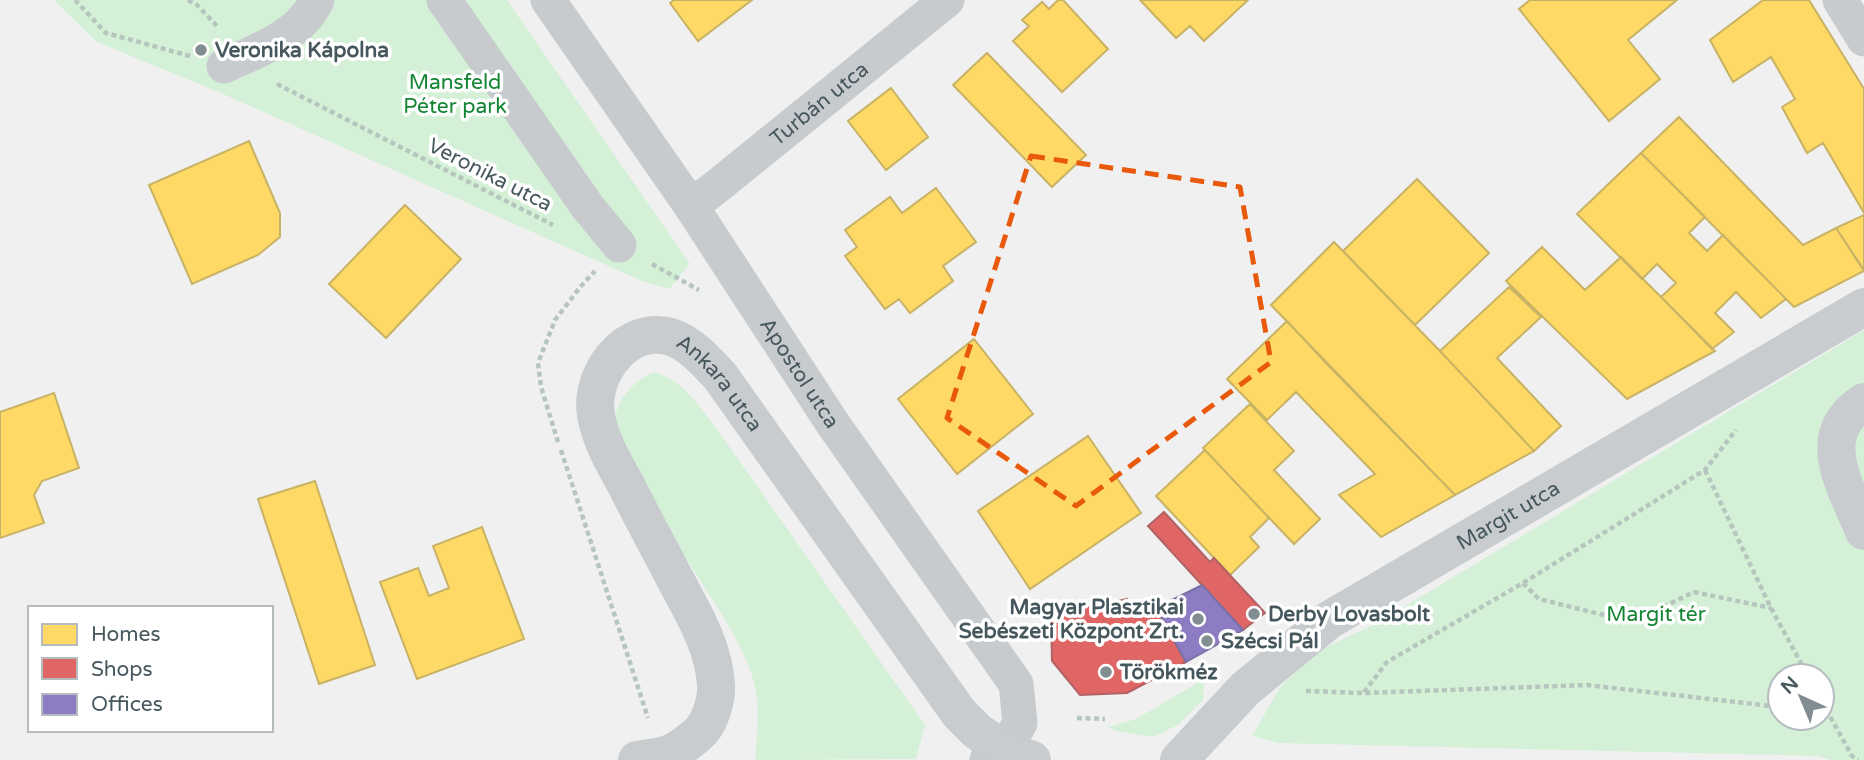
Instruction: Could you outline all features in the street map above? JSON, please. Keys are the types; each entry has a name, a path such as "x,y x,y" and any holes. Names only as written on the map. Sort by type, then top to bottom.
{"street":[{"path":"236,61 284,38 312,10 317,0"},
{"path":"444,0 587,206 619,245"},
{"name":"Apostol utca","path":"548,0 691,206 833,424 1016,684 1020,723 1008,757"},
{"name":"Turbán utca","path":"691,206 947,0"},
{"path":"1840,0 1864,39"},
{"name":"Margit utca","path":"1179,760 1245,689 1329,620 1864,307"},
{"name":"Ankara utca","path":"637,760 673,753 702,730 712,711 717,687 711,657 700,627 613,462 596,416 595,396 598,381 608,362 623,348 653,335 670,337 684,343 720,376 947,698 977,731 1008,757"},
{"path":"1864,402 1853,408 1839,427 1835,452 1846,489 1864,531"}],"path":[{"path":"75,0 106,33 236,61"},
{"path":"188,0 197,5"},
{"name":"Veronika utca","path":"236,61 563,231 619,245 709,296"},
{"path":"619,245 581,286 555,320 538,363 547,411 648,719"},
{"path":"1363,692 1387,662 1523,583 1705,470 1742,423"},
{"path":"1705,470 1770,608 1800,662"},
{"path":"1523,583 1539,599 1632,622 1693,592 1770,608"},
{"path":"1245,689 1363,692 1587,685 1766,704"},
{"path":"1077,718 1105,719"},
{"path":"1836,730 1852,756 1858,760"}],"highlighted area":[{"path":"1031,156 1240,187 1271,362 1076,506 947,418"}],"green space":[{"name":"Mansfeld Péter park","path":"54,0 507,0 690,264 669,289 642,281 221,93 97,42"},
{"name":"Margit tér","path":"1864,330 1864,760 1831,760 1817,756 1277,743 1252,736 1281,686 1318,651 1375,624"},
{"path":"654,372 676,383 702,409 925,725 916,759 755,760 757,707 755,686 748,665 728,625 644,489 617,425 616,412 623,397 634,384"},
{"path":"1204,679 1203,700 1178,725 1153,737 1116,731 1108,727 1136,719"}],"building: Homes":[{"path":"674,0 752,0 698,41 670,3"},
{"path":"1058,0 1063,0 1108,49 1062,92 1013,41 1029,26 1022,20 1042,2 1049,9"},
{"path":"1140,0 1248,0 1204,41 1190,26 1176,38"},
{"path":"1530,0 1677,0 1628,40 1660,79 1609,121 1519,9"},
{"path":"1763,0 1809,0 1864,89 1864,213 1823,143 1807,153 1782,107 1795,99 1771,57 1733,82 1710,40"},
{"path":"987,53 1086,155 1052,187 953,85"},
{"path":"891,88 928,137 886,170 848,121"},
{"path":"1679,117 1803,245 1836,228 1864,271 1794,307 1641,153"},
{"path":"249,141 280,213 280,237 258,255 192,284 149,185"},
{"path":"1641,153 1705,217 1689,233 1707,251 1723,235 1786,299 1761,318 1736,292 1715,313 1734,332 1712,349 1661,297 1676,283 1657,264 1642,279 1577,214"},
{"path":"1417,179 1489,253 1415,325 1343,251"},
{"path":"936,188 976,242 943,266 953,281 910,313 899,299 885,309 845,256 857,247 845,230 890,197 902,213"},
{"path":"405,205 461,259 386,338 329,284"},
{"path":"1864,215 1864,270 1836,228"},
{"path":"1334,242 1534,451 1455,495 1271,305"},
{"path":"1542,247 1585,290 1621,257 1715,351 1627,399 1506,281"},
{"path":"1509,287 1541,317 1497,358 1561,426 1534,451 1440,351"},
{"path":"1287,321 1455,495 1381,537 1339,495 1375,474 1296,392 1267,420 1227,379"},
{"path":"974,339 1033,414 957,474 898,399"},
{"path":"54,393 79,468 42,481 34,495 44,523 0,538 0,412"},
{"path":"1250,404 1294,451 1274,470 1320,519 1294,544 1203,448"},
{"path":"1088,436 1141,513 1030,589 978,511"},
{"path":"1205,450 1269,518 1250,537 1259,547 1230,575 1156,496"},
{"path":"315,481 375,665 319,684 258,499"},
{"path":"482,527 524,639 417,679 380,582 418,568 429,596 449,588 433,546"}],"building: Shops":[{"path":"1164,512 1210,562 1214,558 1265,613 1243,630 1148,526"},
{"path":"1127,599 1138,616 1156,608 1186,662 1127,693 1080,695 1052,661 1051,614"}],"building: Offices":[{"name":"Magyar Plasztikai Sebészeti Központ Zrt.","path":"1202,585 1243,630 1186,662 1156,608"}],"place":[{"name":"Veronika Kápolna","path":"201,50"},
{"name":"Derby Lovasbolt","path":"1254,614"},
{"name":"Magyar Plasztikai Sebészeti Központ Zrt.","path":"1198,619"},
{"name":"Szécsi Pál","path":"1207,641"},
{"name":"Törökméz","path":"1106,672"}]}
